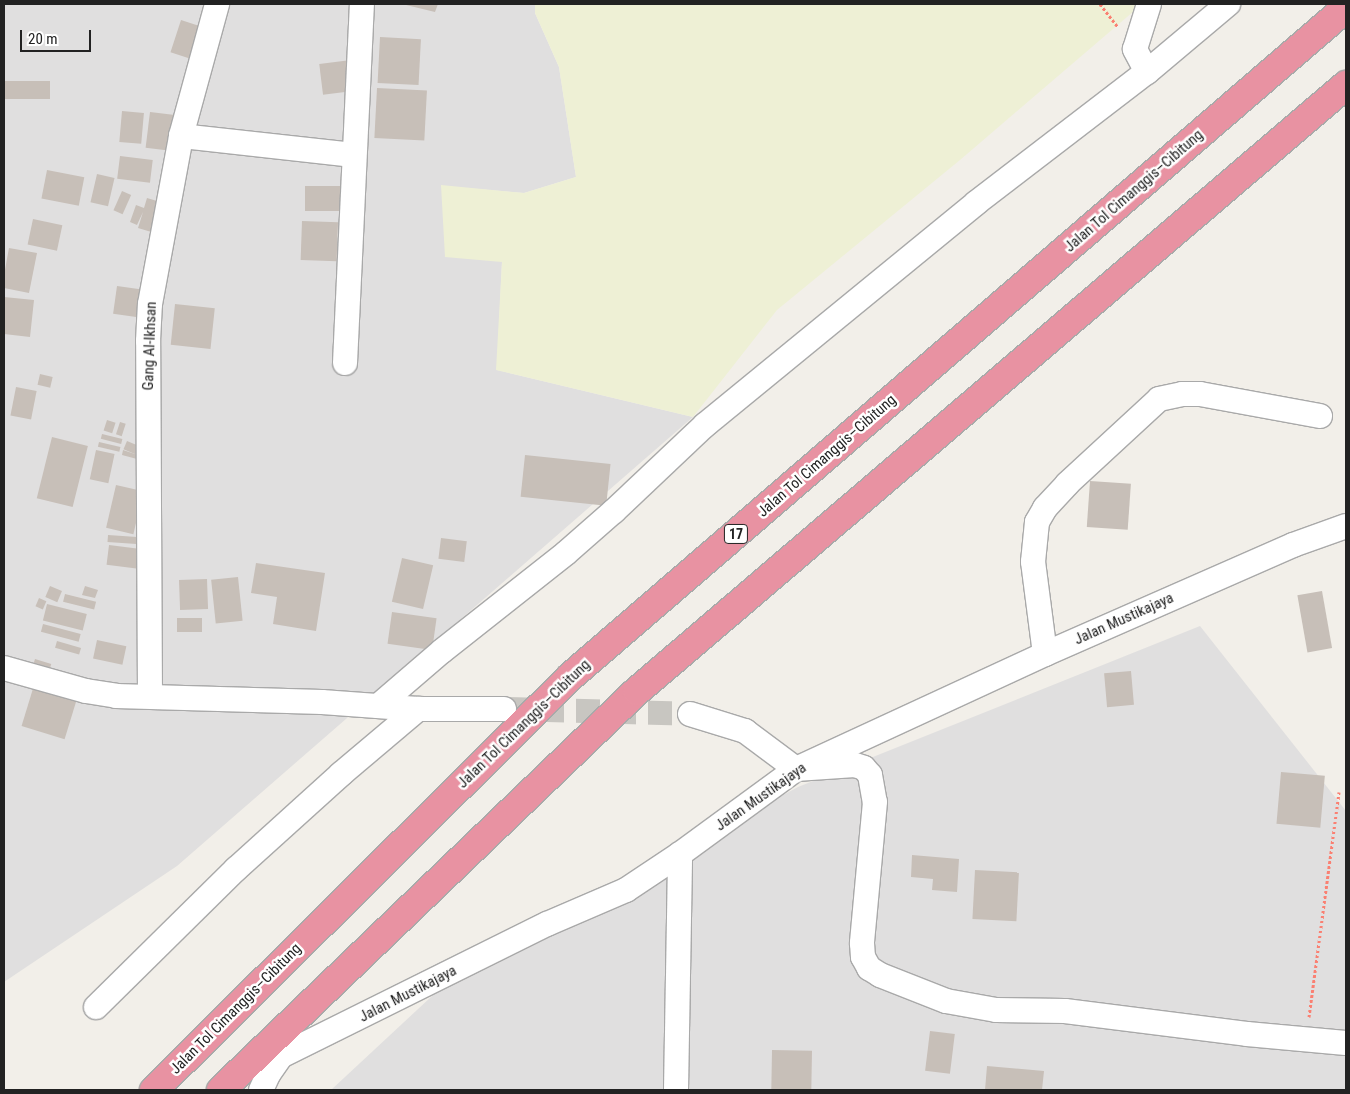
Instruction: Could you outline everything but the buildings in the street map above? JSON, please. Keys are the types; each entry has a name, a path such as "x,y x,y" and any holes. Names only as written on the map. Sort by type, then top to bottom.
{"highway":[{"name":"Jalan Tol Cimanggis–Cibitung","path":"154,1090 571,676 1346,8"},
{"path":"221,1090 637,691 1346,85"}],"street":[{"name":"Gang Al-Ikhsan","path":"150,696 148,341 150,304 181,136 217,4"},
{"path":"345,363 353,155 362,4"},
{"path":"1146,72 1135,49 1149,4"},
{"path":"378,706 600,523 706,425 976,204 1146,72 1228,4"},
{"path":"181,136 353,155"},
{"path":"1045,654 1033,562 1037,522 1045,508 1067,484 1159,399 1182,394 1200,394 1320,416"},
{"name":"Jalan Mustikajaya","path":"261,1090 269,1073 281,1056 547,924 626,890 680,854 796,769 1045,654 1293,545 1346,526"},
{"path":"4,668 86,691 116,696 418,709 504,709"},
{"path":"96,1007 236,869 341,774 418,709"},
{"path":"690,714 745,732 796,769 855,765 864,768 870,775 875,802 862,943 863,957 869,968 880,975 946,1001 996,1010 1065,1011 1247,1034 1346,1043"},
{"path":"676,1090 680,854"}],"path":[{"path":"1306,1038 1339,792"}],"shaded area":[{"path":"4,4 535,4 535,13 559,67 576,177 524,193 441,186 502,261 497,370 693,417 177,866 4,982"},
{"path":"1200,626 1346,811 1346,1090 331,1090 460,970 798,787"}],"green space":[{"path":"535,4 1141,5 960,160 777,310 693,417 496,370 502,262 445,257 441,185 524,193 576,177 559,67 535,13"}],"tunnel":[{"path":"504,709 690,714"}]}
